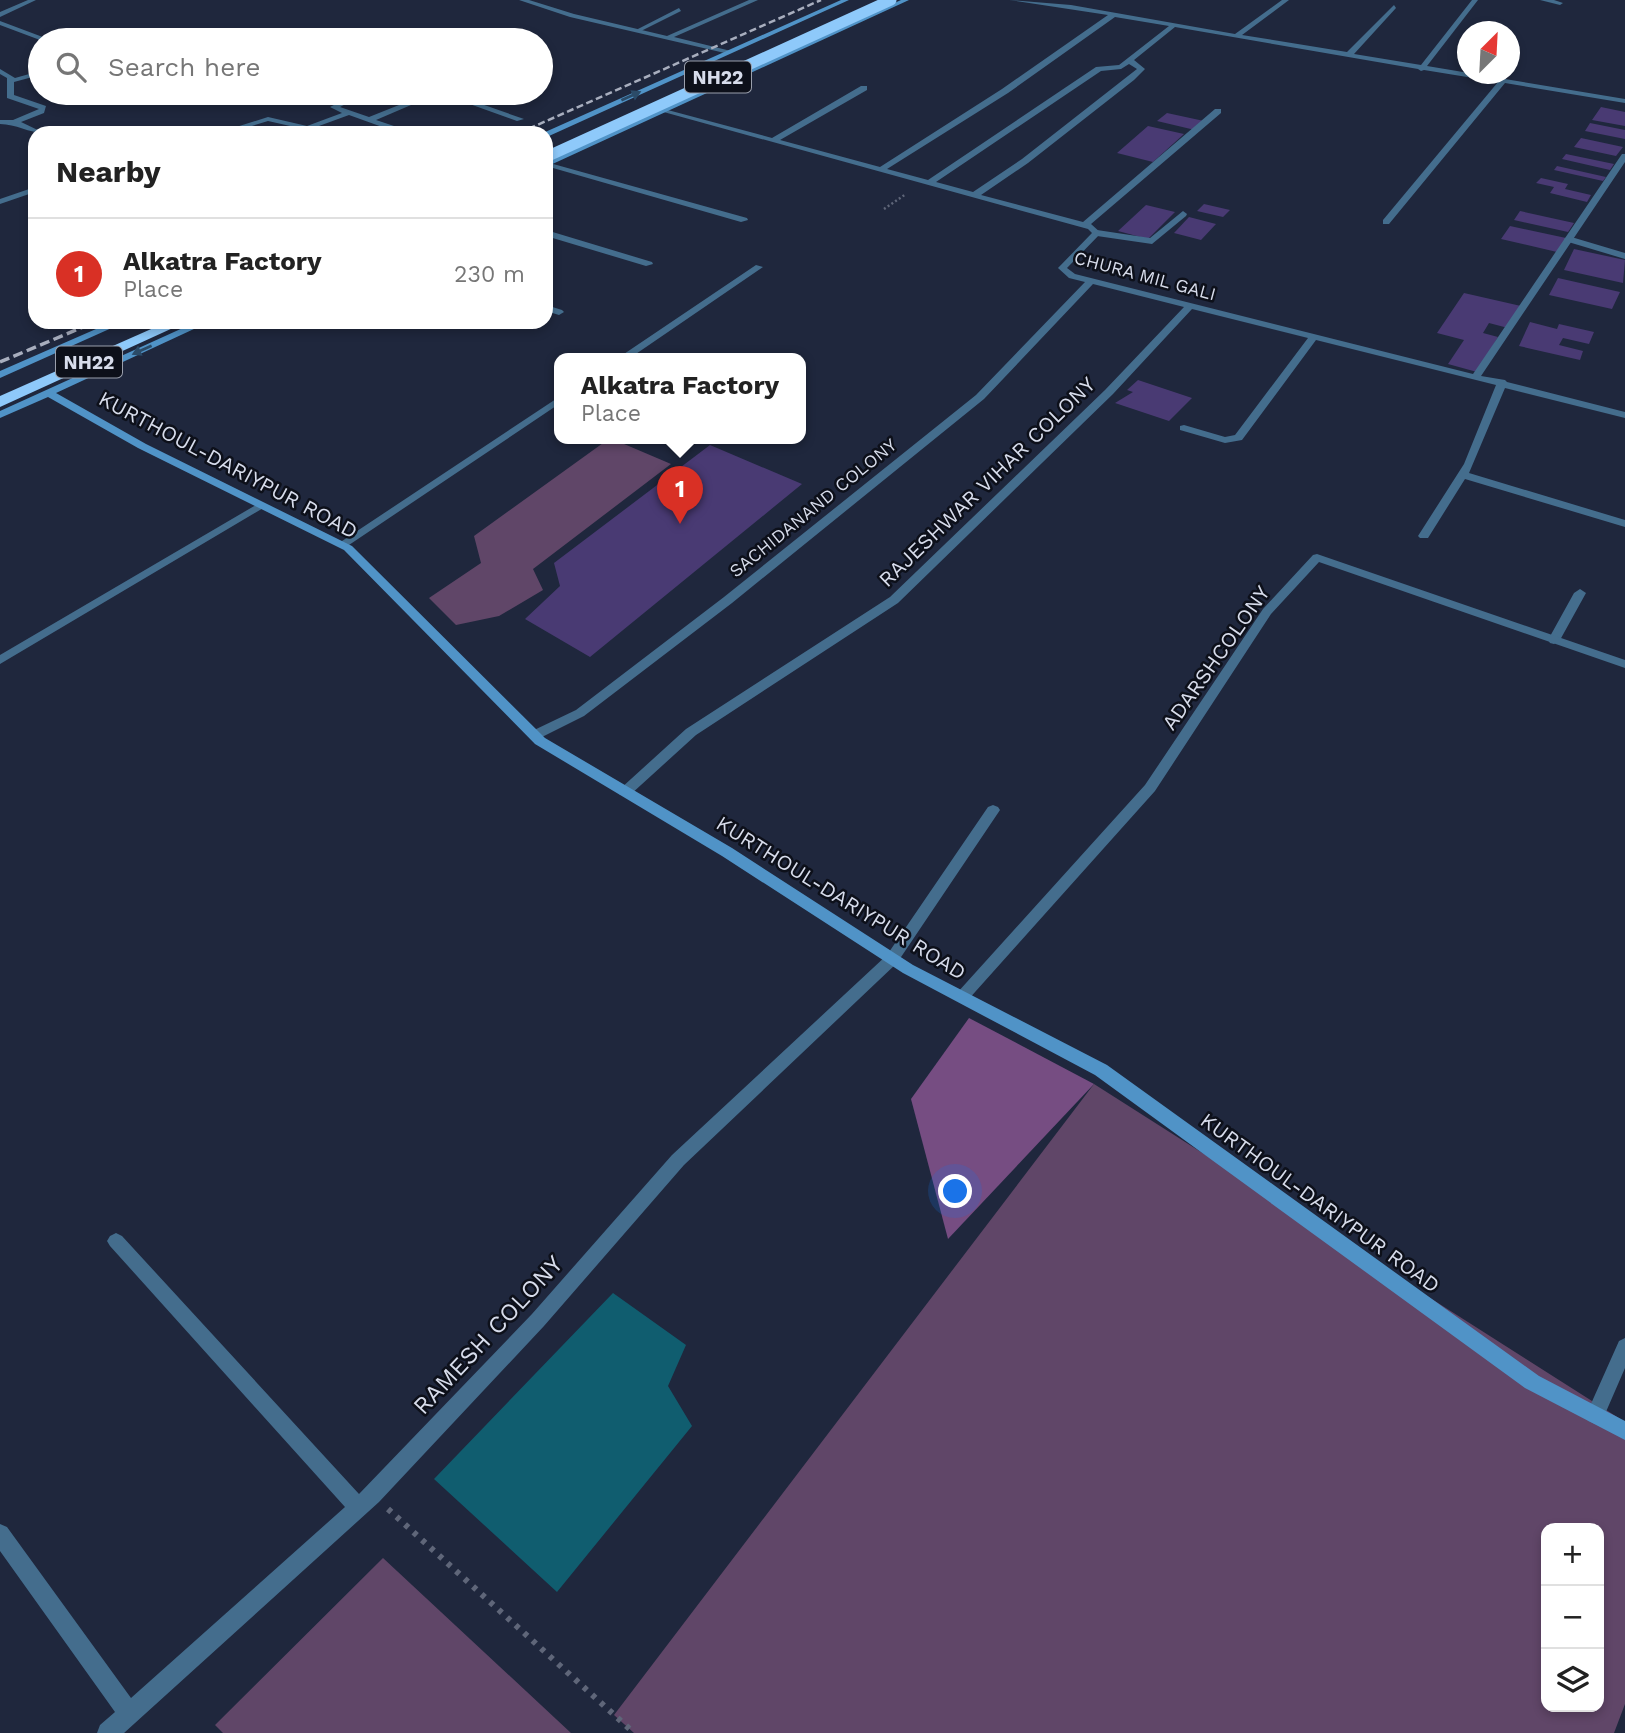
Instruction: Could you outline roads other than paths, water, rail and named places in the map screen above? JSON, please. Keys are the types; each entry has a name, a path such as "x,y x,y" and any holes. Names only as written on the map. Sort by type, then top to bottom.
{"highway":[{"name":"NH22","path":"553,141 866,0"},
{"name":"NH22","path":"553,159 893,2"},
{"name":"NH22","path":"0,388 134,329"},
{"name":"NH22","path":"0,402 163,329"}],"street":[{"path":"0,15 33,0"},
{"path":"523,0 572,16 729,52"},
{"path":"669,37 755,0"},
{"path":"553,131 846,0"},
{"path":"877,0 906,0"},
{"path":"1012,0 1457,74"},
{"path":"1236,36 1286,0"},
{"path":"1421,69 1475,0"},
{"path":"1543,0 1560,3"},
{"path":"553,159 630,127 893,2"},
{"path":"1348,56 1394,7"},
{"path":"639,30 679,10"},
{"path":"882,169 1006,91 1114,15"},
{"path":"0,23 28,33"},
{"path":"931,182 1102,68 1121,67 1172,27"},
{"path":"975,195 1025,161 1131,78 1140,69 1130,61"},
{"path":"0,71 10,75 10,96 28,103"},
{"path":"11,81 28,76"},
{"path":"1386,222 1501,84"},
{"path":"1520,84 1625,101"},
{"path":"773,141 864,88"},
{"path":"14,122 44,109 34,105"},
{"path":"338,105 334,107 387,126"},
{"path":"368,120 405,105"},
{"path":"479,105 520,119"},
{"name":"CHURA MIL GALI","path":"664,111 1085,225 1097,233 1062,268 1065,273 1625,415"},
{"path":"1085,225 1218,111"},
{"path":"313,126 348,113"},
{"path":"592,113 630,127"},
{"path":"244,126 268,119 299,126"},
{"path":"0,122 14,122 28,128"},
{"path":"1476,376 1625,156"},
{"path":"553,164 744,220"},
{"path":"0,202 28,192"},
{"path":"1097,233 1152,241 1183,214"},
{"path":"553,235 649,264"},
{"path":"1568,239 1625,256"},
{"path":"630,353 759,267"},
{"name":"SACHIDANAND COLONY","path":"535,735 580,713 728,600 980,397 1091,281"},
{"name":"RAJESHWAR VIHAR COLONY","path":"625,792 691,732 894,600 1109,392 1191,305"},
{"path":"553,310 559,312"},
{"path":"0,375 104,329"},
{"path":"0,415 189,329"},
{"path":"1184,428 1225,440 1238,438 1314,336"},
{"path":"1424,536 1463,475 1502,382"},
{"name":"KURTHOUL-DARIYPUR ROAD","path":"48,393 142,446 342,545 535,735 727,852 892,959 1101,1070 1532,1382 1625,1431"},
{"path":"342,545 554,403"},
{"path":"1463,475 1625,524"},
{"path":"0,660 261,505"},
{"name":"ADARSHCOLONY","path":"962,997 1150,788 1267,612 1318,556 1625,664"},
{"path":"1555,640 1580,593"},
{"name":"RAMESH COLONY","path":"108,1733 365,1501 537,1320 678,1160 892,959 993,810"},
{"path":"116,1241 365,1501"},
{"path":"1595,1415 1625,1347"},
{"path":"0,1534 129,1714"}],"water":[{"path":"613,1293 686,1345 668,1386 692,1426 557,1592 434,1479"}],"railway":[{"path":"535,126 821,0"},
{"path":"0,362 78,329"}],"place":[{"name":"Alkatra Factory","path":"680,524"}]}
